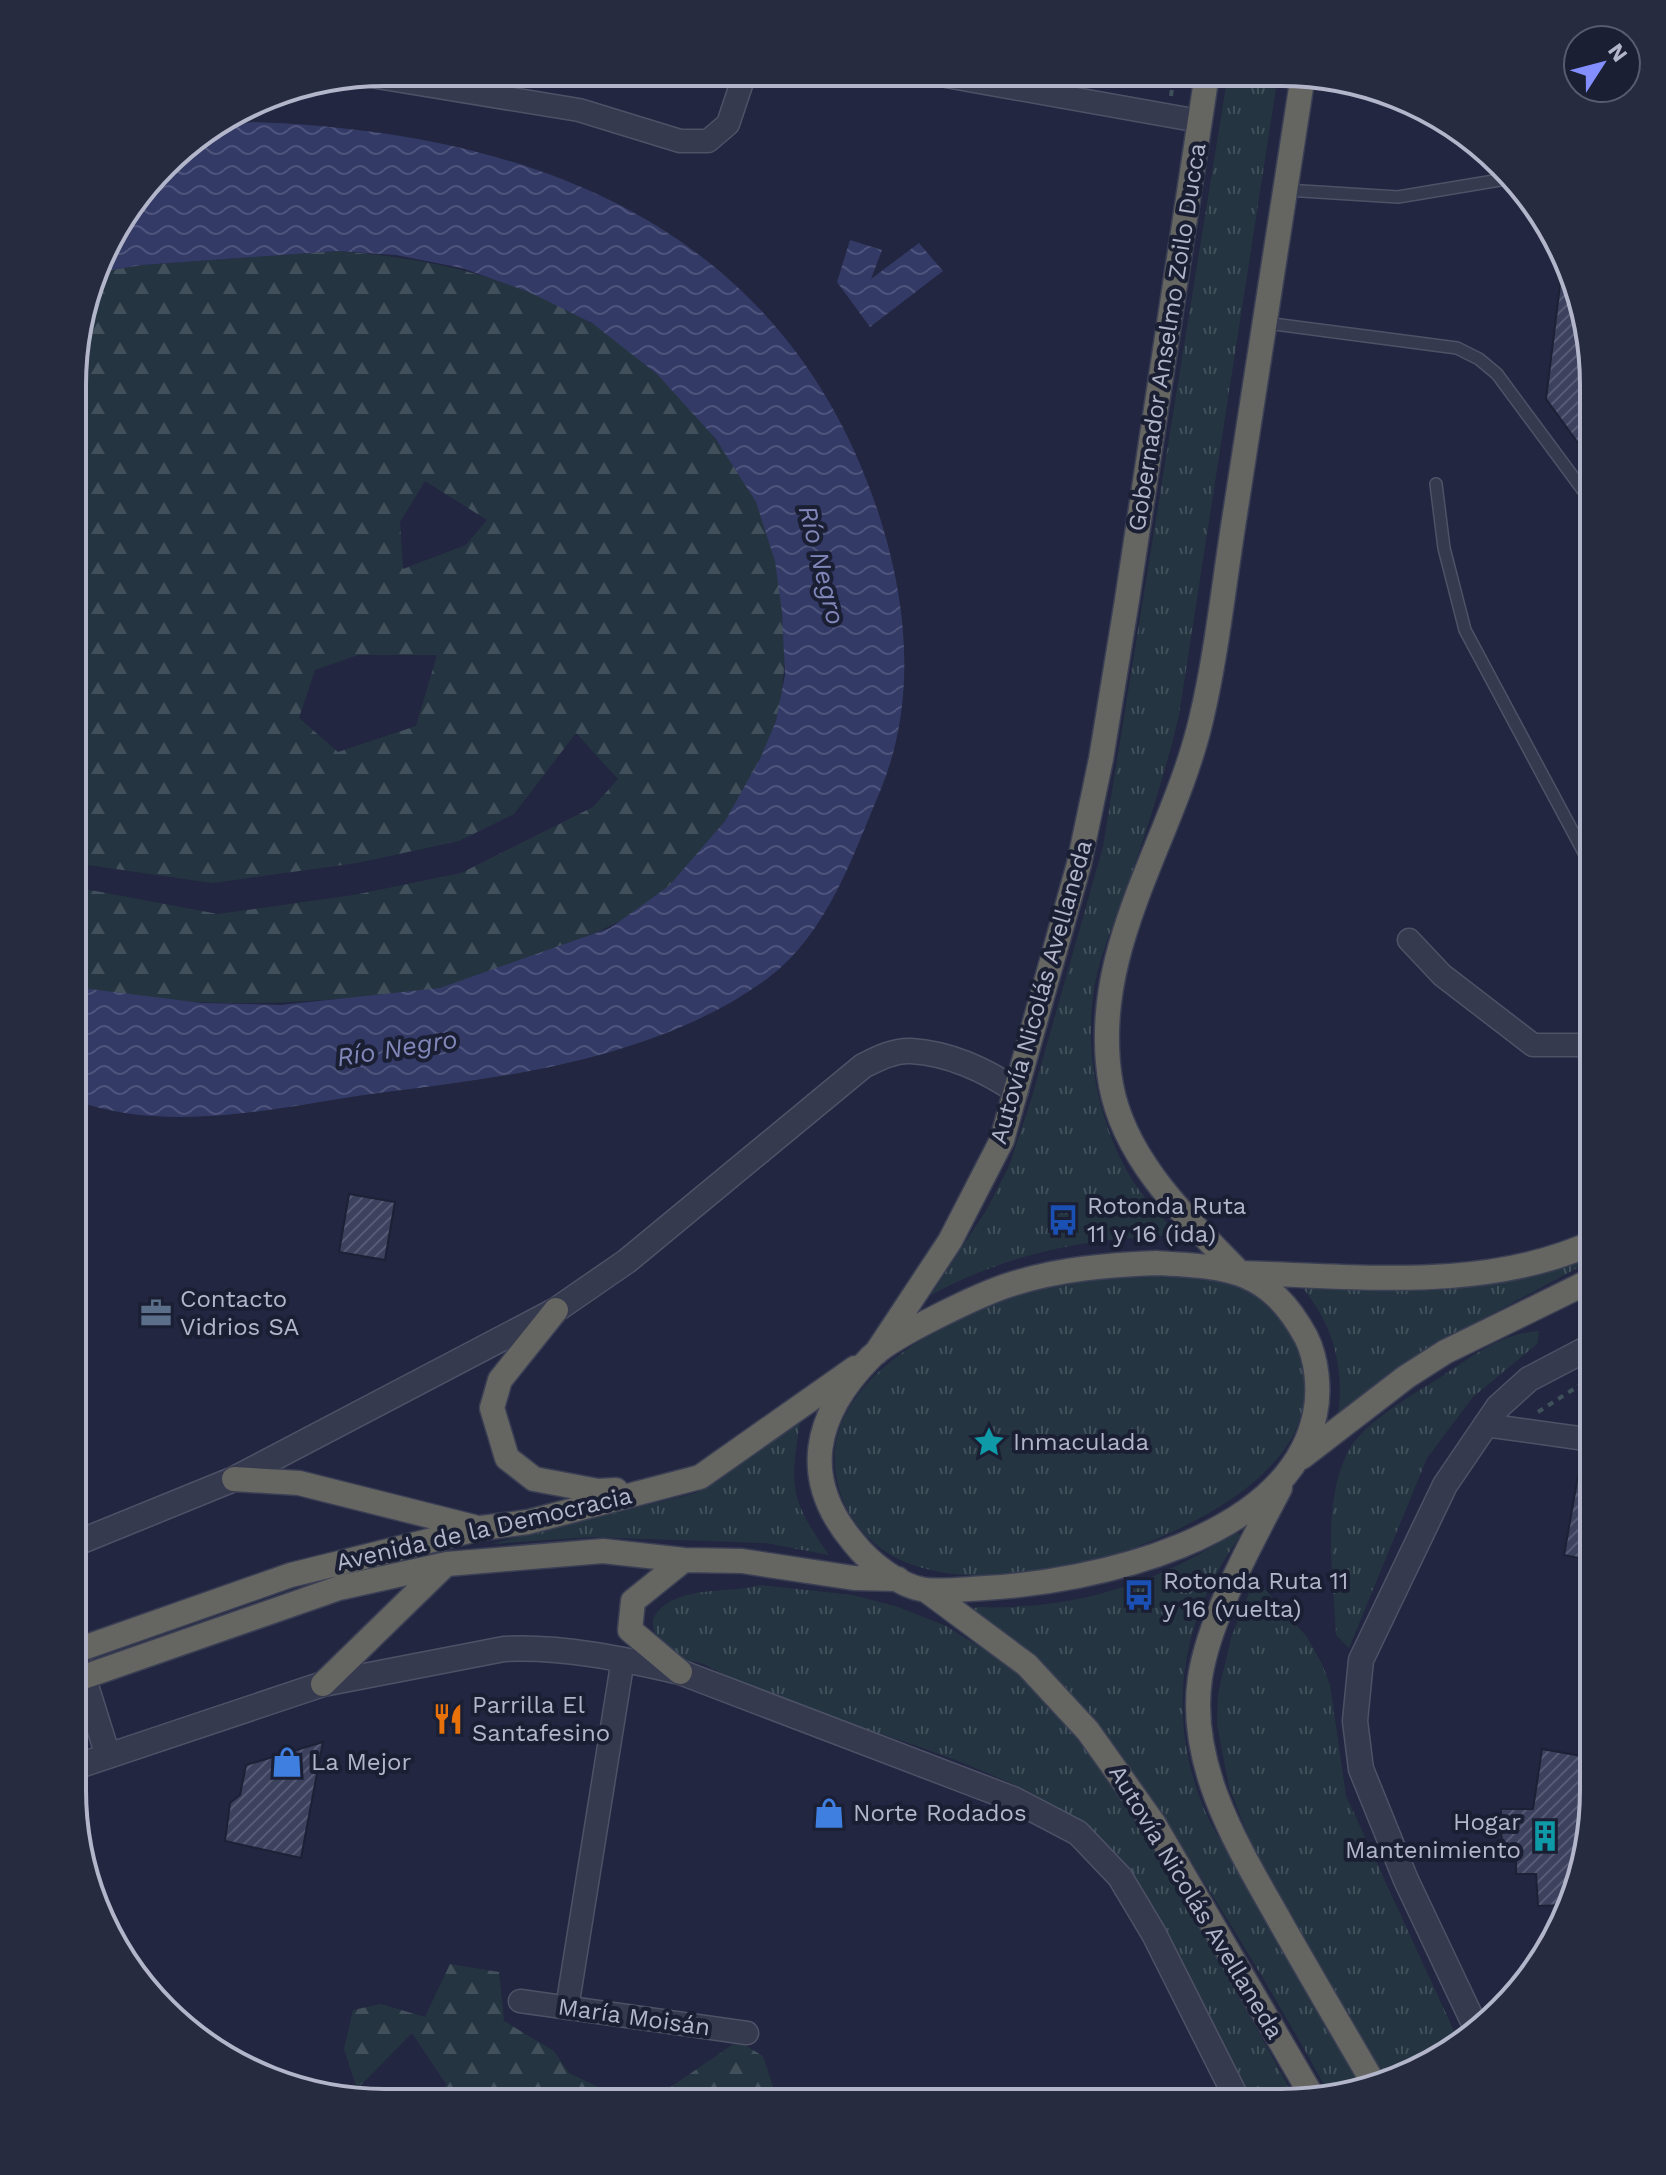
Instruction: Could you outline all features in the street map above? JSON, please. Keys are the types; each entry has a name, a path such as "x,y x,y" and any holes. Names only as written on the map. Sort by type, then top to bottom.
{"highway":[{"name":"Gobernador Anselmo Zoilo Ducca","path":"1127,600 1205,86"},
{"path":"1301,87 1201,721 1126,922 1114,965 1106,1032 1111,1086 1131,1140 1174,1203 1240,1272 1285,1306 1304,1333 1314,1360 1318,1400 1308,1440 1242,1563 1208,1649 1200,1678 1201,1735 1214,1789 1235,1840 1369,2076"},
{"name":"Autovía Nicolás Avellaneda","path":"901,1579 879,1567 848,1536 828,1504 819,1477 818,1451 825,1423 942,1254 1002,1140 1079,864 1101,759 1127,600"},
{"path":"873,1355 985,1294 1035,1277 1122,1264 1392,1277 1486,1273 1545,1260 1580,1247"},
{"path":"901,1579 926,1590 1015,1586 1101,1573 1187,1542 1237,1515 1260,1498 1294,1464 1406,1377 1445,1352 1580,1286"},
{"path":"556,1310 500,1380 492,1408 507,1458 534,1479 598,1491 658,1487"},
{"name":"Avenida de la Democracia","path":"86,1644 291,1575 481,1528 528,1522 700,1477 873,1355"},
{"path":"234,1479 299,1483 481,1528"},
{"name":"Avenida de la Democracia","path":"86,1677 339,1588 447,1564 603,1551 684,1560 742,1561 854,1578 901,1579"},
{"path":"680,1672 630,1630 633,1601 684,1560"},
{"path":"323,1684 447,1564"},
{"name":"Autovía Nicolás Avellaneda","path":"926,1590 1027,1665 1088,1731 1154,1824 1307,2087"}],"street":[{"path":"432,86 579,110 680,141 708,141 728,124 741,86"},
{"path":"1002,86 1199,121"},
{"path":"1409,940 1442,975 1533,1045 1580,1045"},
{"path":"86,1539 234,1479 556,1310 627,1261 863,1066 909,1051 960,1062 991,1074 1016,1091"},
{"path":"1472,2020 1367,1788 1356,1748 1355,1721 1361,1660 1445,1485 1485,1425 1498,1407 1529,1379 1580,1352"},
{"path":"1485,1425 1580,1438"},
{"path":"86,1763 323,1684 441,1660 528,1648 623,1659 680,1672 1013,1799 1046,1813 1090,1842 1137,1904 1232,2089"},
{"path":"567,2008 623,1659"},
{"path":"86,1700 108,1756"},
{"name":"María Moisán","path":"520,2001 747,2033"}],"lane":[{"path":"1286,190 1398,197 1498,180"},
{"path":"1266,323 1457,348 1479,359 1497,374 1580,486"},
{"path":"1436,484 1444,548 1465,630 1580,845"}],"path":[{"path":"1512,1428 1580,1385"}],"green space":[{"path":"1226,86 1276,86 1179,715 1150,818 1099,966 1091,1019 1093,1064 1109,1131 1133,1181 1178,1235 1113,1240 1051,1250 990,1268 931,1295 987,1209 1009,1166 1032,1097 1103,847"},
{"path":"338,251 436,264 500,281 562,307 616,340 683,400 739,473 765,522 783,608 784,667 776,720 747,787 704,848 660,894 632,914 588,936 483,976 430,990 295,1002 221,1003 148,998 86,989 86,889 218,914 354,895 461,873 593,807 618,779 576,733 514,814 459,841 357,863 212,883 86,866 86,385 92,327 109,270 142,265","holes":["425,481 487,520 466,545 403,569 400,522","358,655 437,655 416,726 338,752 299,718 315,670"]},
{"path":"1580,1255 1580,1267 1436,1344 1338,1417 1340,1381 1334,1346 1321,1315 1300,1285"},
{"path":"1158,1275 1214,1280 1246,1291 1274,1313 1294,1341 1304,1381 1301,1417 1284,1449 1258,1478 1225,1503 1187,1525 1148,1542 1078,1565 1038,1572 974,1576 932,1570 900,1560 866,1536 850,1514 839,1488 835,1448 848,1411 872,1379 905,1351 944,1327 985,1308 1024,1294 1072,1283"},
{"path":"1539,1331 1537,1344 1473,1397 1427,1458 1349,1648 1336,1635 1331,1540 1335,1492 1350,1448 1379,1418 1475,1354 1512,1336"},
{"path":"800,1421 794,1478 796,1492 806,1519 829,1555 766,1543 591,1537 491,1544 696,1493"},
{"path":"1235,1532 1241,1535 1219,1568 1203,1603 1191,1638 1184,1675 1186,1748 1196,1785 1210,1822 1358,2079 1324,2085 1227,1918 1120,1755 1070,1693 1009,1637 972,1611 975,1607 1044,1604 1111,1591 1175,1567"},
{"path":"1255,1578 1307,1637 1330,1685 1346,1796 1455,2033 1431,2049 1380,2072 1252,1845 1229,1787 1217,1724 1218,1694 1231,1638"},
{"path":"760,1585 853,1595 898,1607 946,1626 1020,1672 1049,1701 1137,1812 1290,2089 1246,2089 1133,1873 1104,1842 1069,1815 986,1772 766,1694 738,1683 711,1667 680,1658 667,1651 656,1636 653,1619 674,1600 702,1592"},
{"path":"450,1964 499,1972 504,2021 554,2051 569,2073 602,2089 444,2089 446,2084 412,2033 356,2087 344,2049 353,2010 381,2004 425,2017"},
{"path":"738,2041 763,2056 774,2089 668,2089"}],"water":[{"name":"Río Negro","path":"241,123 359,130 459,148 553,176 640,216 717,269 784,337 839,420 881,521 897,587 904,655 900,723 881,789 849,866 823,916 789,960 768,978 727,1004 637,1044 589,1058 491,1078 273,1109 192,1117 152,1116 86,1104 86,988 202,1003 281,1005 440,988 610,928 669,886 725,821 760,759 776,721 785,675 782,612 775,561 756,502 715,438 657,374 592,323 529,292 462,268 396,255 338,251 142,265 109,270 126,235 160,188 188,160"},
{"path":"850,240 882,250 871,279 919,243 943,271 870,327 837,282"}],"building":[{"path":"1561,280 1570,307 1577,346 1580,446 1546,399"},
{"path":"349,1194 395,1202 385,1260 339,1252"},
{"path":"1580,1464 1580,1558 1564,1555"},
{"path":"323,1742 301,1858 225,1841 230,1803 240,1795 246,1765"},
{"name":"Hogar Mantenimiento","path":"1542,1749 1580,1756 1577,1829 1570,1868 1557,1905 1538,1906 1536,1874 1516,1874 1516,1862 1502,1861 1501,1809 1533,1809"}],"place":[{"name":"Rotonda Ruta 11 y 16 (ida)","path":"1063,1220"},
{"name":"Contacto Vidrios SA","path":"156,1313"},
{"name":"Inmaculada","path":"989,1442"},
{"name":"Rotonda Ruta 11 y 16 (vuelta)","path":"1139,1595"},
{"name":"Parrilla El Santafesino","path":"448,1719"},
{"name":"La Mejor","path":"287,1762"},
{"name":"Norte Rodados","path":"829,1813"},
{"name":"Hogar Mantenimiento","path":"1545,1836"}]}
